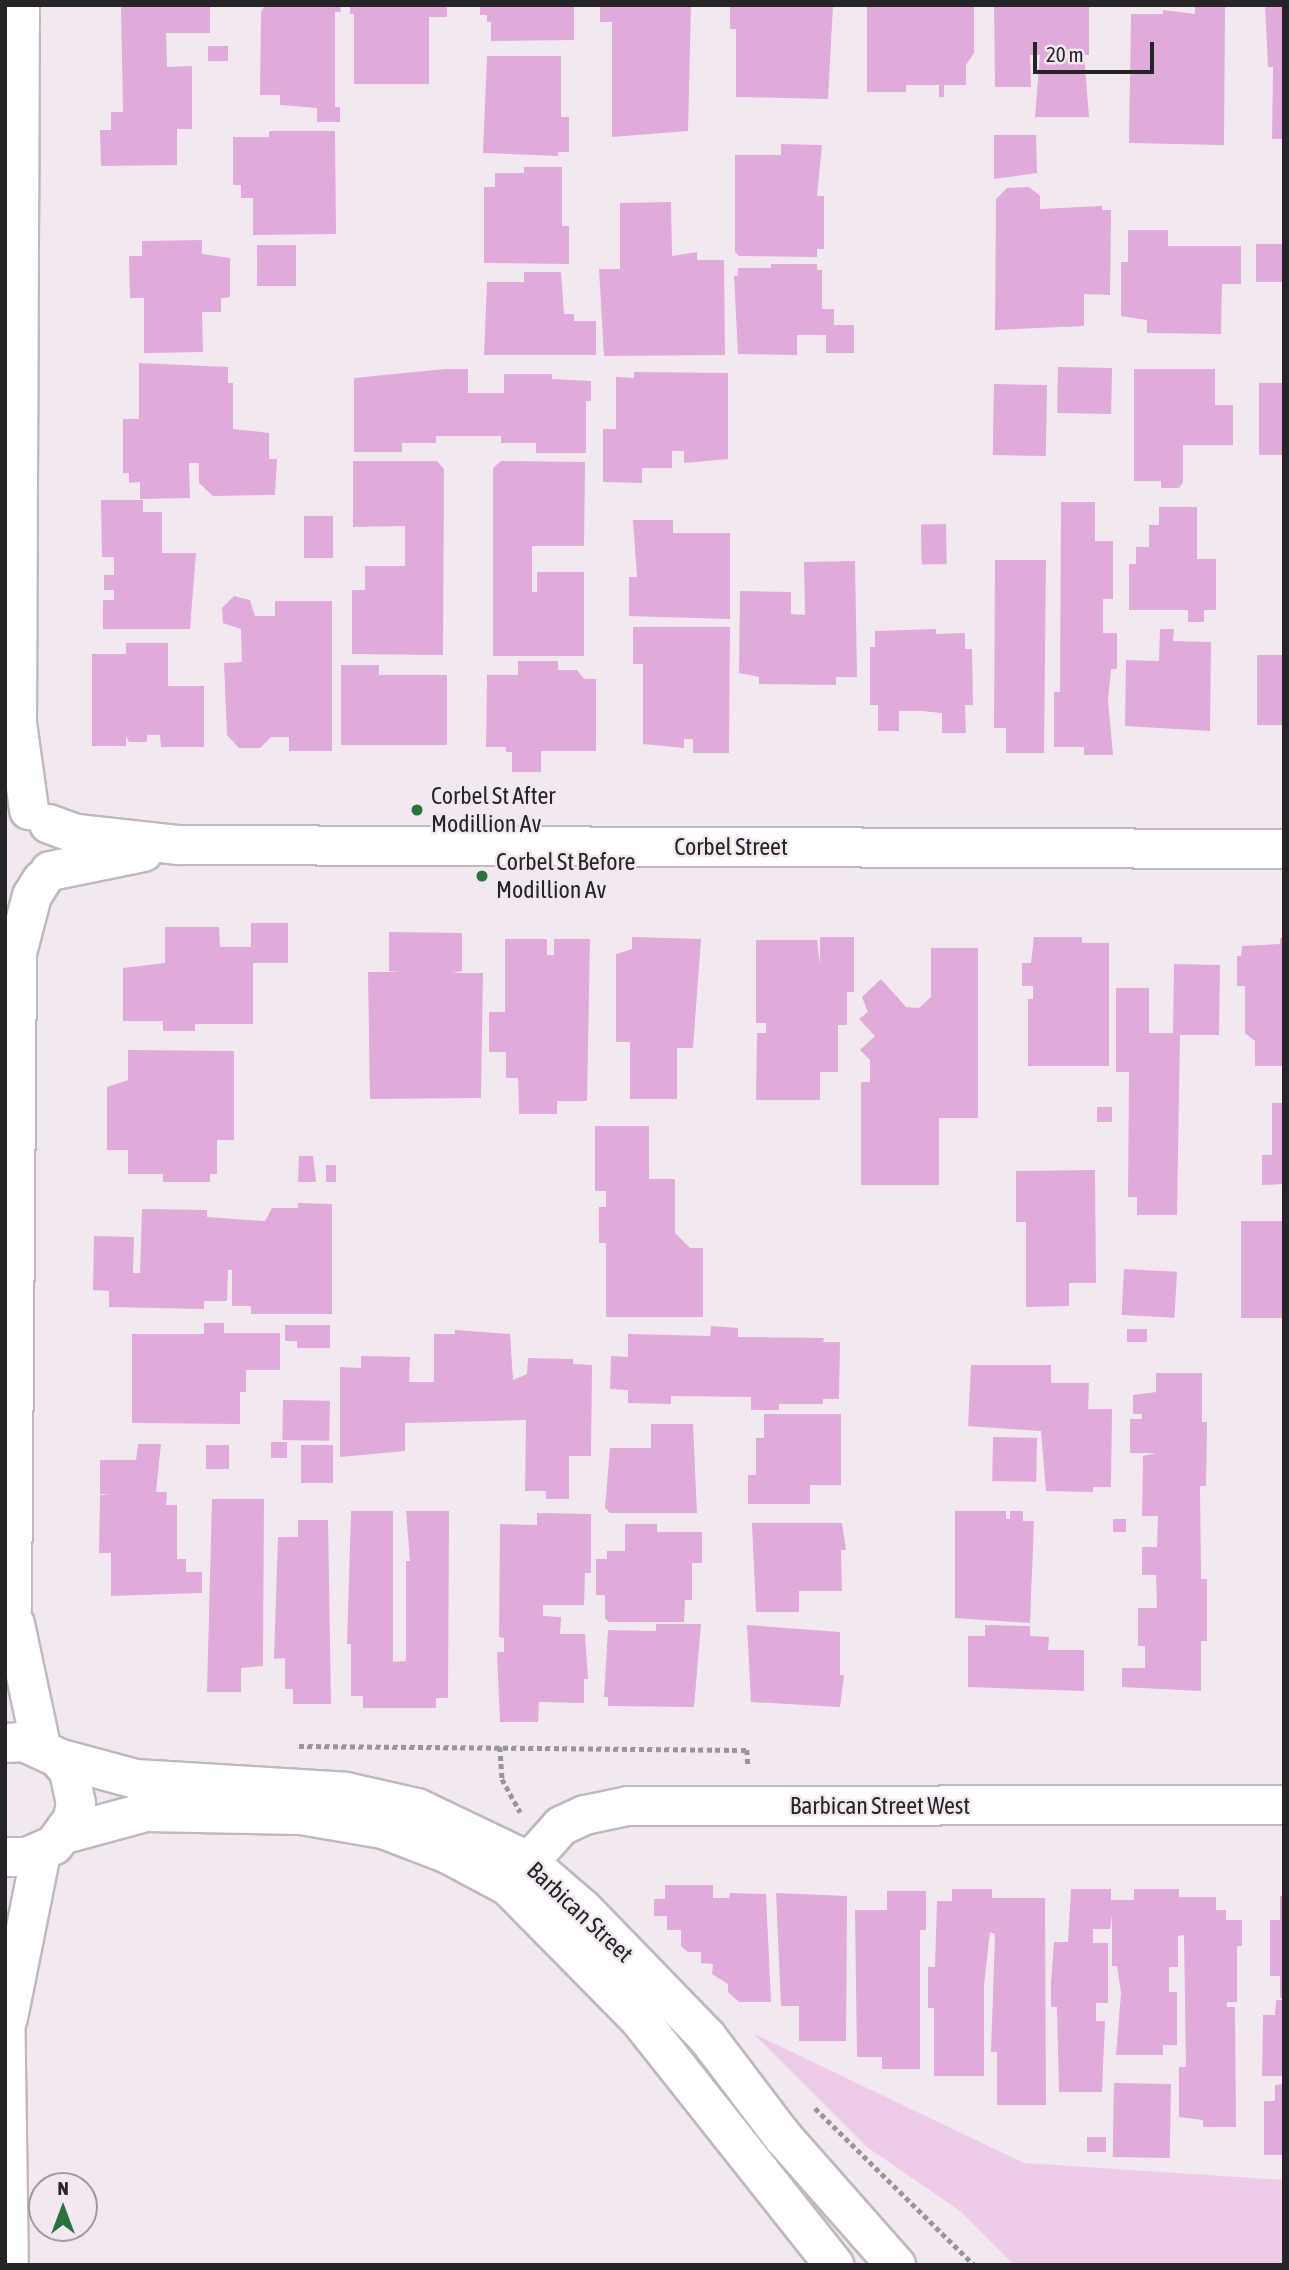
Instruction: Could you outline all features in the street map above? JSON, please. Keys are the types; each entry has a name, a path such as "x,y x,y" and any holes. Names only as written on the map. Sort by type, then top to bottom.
{"street":[{"path":"5,1660 12,1608 18,953 32,896 46,876 57,847 28,814 18,723 20,5"},
{"path":"5,769 18,723"},
{"name":"Corbel Street","path":"28,814 77,834 179,845 1284,849"},
{"name":"Corbel Street","path":"5,889 18,890 46,876 179,845"},
{"path":"5,906 18,953"},
{"path":"9,2265 6,2006 37,1848 76,1803 69,1771 35,1749 12,1608"},
{"name":"Barbican Street","path":"35,1749 136,1779 346,1792 416,1808 517,1873 584,1910 707,2037 783,2137 896,2265"},
{"name":"Barbican Street West","path":"517,1873 561,1826 585,1815 628,1806 1284,1805"},
{"name":"Barbican Street","path":"37,1848 146,1812 301,1815 383,1829 446,1853 517,1873 640,2020 834,2265"}],"path":[{"path":"291,1746 747,1750 748,1772"}],"shaded area":[{"path":"754,2034 1024,2163 1284,2180 1284,2265 1014,2265 960,2211 867,2147"}],"building":[{"path":"121,5 210,5 210,33 166,33 167,67 192,66 192,129 177,129 177,165 101,166 100,130 111,130 111,112 123,112"},
{"path":"265,5 340,5 341,12 335,12 335,107 340,107 340,122 317,122 317,108 280,105 280,95 260,95 261,12"},
{"path":"350,5 447,5 447,17 429,17 429,84 354,84 354,14 350,14"},
{"path":"480,5 574,5 574,40 491,41 491,22 487,22 487,15 480,15"},
{"path":"600,5 691,5 688,131 612,137 612,22 600,22"},
{"path":"730,5 833,5 828,99 736,97 736,29 730,29"},
{"path":"867,5 974,5 974,53 966,65 966,85 944,85 944,97 939,97 939,85 906,85 906,92 867,92"},
{"path":"994,5 1089,5 1089,55 1084,55 1089,117 1035,117 1040,55 1030,55 1031,87 995,87"},
{"path":"1195,5 1225,5 1224,145 1129,143 1131,14 1163,14 1163,10 1195,14"},
{"path":"1265,5 1284,5 1284,139 1272,139 1273,67 1268,67"},
{"path":"208,46 228,46 228,61 208,61"},
{"path":"487,56 561,56 561,117 569,117 569,152 558,152 558,156 483,153"},
{"path":"269,131 335,131 336,234 253,235 253,198 241,198 241,185 233,185 233,137 269,137"},
{"path":"994,135 1036,135 1037,173 994,179"},
{"path":"781,144 822,145 817,196 824,196 824,249 817,249 817,257 739,256 735,252 735,155 781,155"},
{"path":"524,167 562,167 562,226 569,226 569,264 484,263 484,187 495,187 495,173 524,173"},
{"path":"1029,187 1040,196 1040,209 1102,206 1102,210 1111,210 1110,295 1084,294 1084,326 995,330 996,199 1007,188"},
{"path":"671,202 672,256 697,252 697,260 724,260 725,355 604,356 599,269 620,269 620,203"},
{"path":"1128,230 1168,230 1168,246 1241,246 1241,284 1222,284 1221,334 1147,333 1147,320 1121,316 1121,262 1128,262"},
{"path":"202,240 202,254 230,258 230,297 221,298 221,312 202,312 203,352 144,353 144,298 130,298 129,256 142,256 142,241"},
{"path":"1256,244 1284,244 1284,282 1256,282"},
{"path":"257,245 296,245 296,286 257,286"},
{"path":"771,264 817,264 817,270 822,270 822,309 834,309 834,325 854,325 854,353 826,353 826,335 797,335 797,355 738,354 734,276 738,276 738,268 771,268"},
{"path":"524,272 561,272 564,314 574,314 574,321 596,321 596,355 484,355 487,282 524,282"},
{"path":"139,363 228,367 228,383 233,383 233,429 269,433 269,459 277,459 275,495 213,496 199,483 199,463 189,463 190,498 140,499 140,482 129,483 129,473 123,473 123,419 139,419"},
{"path":"1058,367 1112,368 1111,414 1057,413"},
{"path":"468,369 468,393 504,393 504,374 552,374 552,379 591,381 591,401 586,401 586,453 536,453 536,443 501,443 501,436 436,436 436,443 402,443 402,452 354,452 354,378"},
{"path":"1134,369 1215,369 1215,405 1233,405 1233,445 1183,445 1183,482 1179,488 1161,488 1161,481 1134,481"},
{"path":"634,372 728,373 728,459 684,463 684,451 672,451 672,468 642,468 642,483 603,482 603,429 616,429 616,377 634,378"},
{"path":"1259,383 1284,383 1284,455 1259,455"},
{"path":"994,384 1047,385 1046,456 993,455"},
{"path":"353,461 437,461 444,469 443,655 352,654 352,590 365,590 365,566 405,566 405,526 353,527"},
{"path":"501,461 585,462 584,546 532,546 532,592 537,592 537,572 584,572 584,656 493,656 493,468"},
{"path":"101,500 143,500 143,512 162,512 162,553 196,553 190,629 103,629 103,600 114,600 114,590 104,590 104,575 114,575 114,557 102,557"},
{"path":"1061,502 1095,502 1095,541 1113,541 1113,599 1103,599 1103,633 1117,633 1117,669 1111,669 1108,700 1113,755 1084,755 1084,747 1054,747 1054,692 1060,692"},
{"path":"1159,507 1197,507 1197,559 1216,559 1216,610 1204,610 1204,622 1188,622 1188,610 1129,610 1129,564 1136,564 1136,547 1149,547 1149,525 1159,525"},
{"path":"304,516 333,516 333,558 304,558"},
{"path":"633,520 673,520 673,533 730,533 730,619 629,616 629,577 637,577"},
{"path":"921,524 946,524 947,564 922,564"},
{"path":"995,560 1046,560 1044,753 1006,753 1006,728 994,728"},
{"path":"855,561 857,677 836,677 836,685 759,684 759,677 739,673 740,591 791,592 791,614 805,615 804,562"},
{"path":"234,596 250,600 255,616 275,616 275,601 332,601 332,751 289,751 289,737 271,737 260,748 239,748 227,735 224,663 242,662 241,629 223,623 222,608"},
{"path":"633,627 730,627 729,753 693,753 693,739 684,739 684,748 643,744 643,664 633,664"},
{"path":"936,629 936,634 965,633 965,649 972,649 973,705 965,705 966,733 942,733 942,713 921,711 899,711 899,731 878,731 878,705 870,705 870,647 875,647 875,631"},
{"path":"1160,629 1174,629 1173,641 1211,642 1210,731 1125,726 1126,660 1159,661"},
{"path":"126,643 168,643 168,686 204,686 204,747 161,747 160,735 147,735 147,742 129,742 126,736 126,746 92,746 92,654 126,654"},
{"path":"1257,655 1284,655 1284,725 1257,725"},
{"path":"518,661 558,661 558,670 577,670 584,679 596,679 596,751 541,751 541,772 512,772 512,752 506,752 506,747 486,747 487,675 518,675"},
{"path":"341,665 379,665 379,675 447,675 447,745 341,745"},
{"path":"251,923 288,923 288,963 253,963 253,1024 195,1024 195,1031 163,1031 163,1021 123,1021 123,968 165,963 165,927 219,927 220,947 251,947"},
{"path":"389,932 462,933 462,971 452,973 483,973 481,1098 370,1099 368,972 398,972 389,971"},
{"path":"632,937 701,939 693,1048 677,1048 677,1099 630,1099 630,1042 616,1042 616,954 632,949"},
{"path":"820,937 854,937 854,992 847,992 847,1025 838,1025 838,1072 820,1072 820,1100 756,1100 757,1033 766,1033 766,1023 756,1023 756,940 817,940 820,965"},
{"path":"1034,937 1082,937 1082,943 1109,943 1109,1066 1028,1066 1028,999 1033,999 1033,986 1022,986 1022,963 1031,963"},
{"path":"1280,938 1284,938 1284,1066 1255,1066 1255,1041 1245,1033 1245,986 1237,986 1237,956 1241,956 1242,946 1280,944"},
{"path":"505,939 547,939 547,955 554,955 554,939 590,939 587,1101 557,1101 557,1114 519,1114 518,1078 506,1078 506,1052 489,1052 489,1012 505,1012"},
{"path":"931,948 978,948 978,1118 939,1118 939,1185 861,1185 861,1082 870,1082 870,1060 860,1050 875,1036 859,1019 868,1012 862,997 881,979 906,1007 919,1008 931,997"},
{"path":"1174,964 1220,965 1219,1035 1180,1035 1177,1215 1137,1215 1137,1197 1128,1197 1129,1072 1116,1072 1116,988 1149,988 1149,1033 1173,1033"},
{"path":"128,1050 234,1051 234,1140 217,1140 217,1174 210,1174 210,1182 163,1182 163,1174 128,1174 128,1150 107,1150 107,1087 128,1080"},
{"path":"1272,1103 1284,1103 1284,1184 1262,1185 1262,1155 1272,1155"},
{"path":"1097,1107 1112,1107 1112,1122 1097,1122"},
{"path":"595,1126 649,1126 649,1179 675,1179 675,1233 690,1248 703,1248 703,1317 606,1317 606,1243 599,1243 599,1207 606,1207 606,1191 595,1191"},
{"path":"299,1156 313,1156 316,1182 298,1182"},
{"path":"326,1165 336,1165 336,1182 326,1182"},
{"path":"1095,1170 1096,1283 1069,1283 1069,1306 1026,1307 1026,1222 1016,1222 1016,1171"},
{"path":"298,1203 332,1204 332,1314 251,1314 251,1306 232,1306 232,1270 228,1270 227,1301 204,1301 204,1309 109,1307 109,1291 93,1290 94,1236 134,1237 133,1273 140,1273 142,1209 207,1210 207,1217 265,1221 272,1208 298,1208"},
{"path":"1241,1221 1284,1221 1284,1318 1241,1318"},
{"path":"1124,1269 1177,1272 1175,1318 1122,1315"},
{"path":"204,1323 224,1323 224,1333 280,1333 280,1370 246,1370 246,1392 240,1392 240,1424 132,1423 132,1334 204,1334"},
{"path":"285,1325 330,1325 330,1348 297,1348 297,1341 285,1341"},
{"path":"711,1326 738,1328 738,1337 824,1338 823,1342 840,1342 839,1399 823,1399 823,1404 779,1404 779,1410 751,1410 751,1397 671,1396 671,1404 628,1403 628,1390 610,1389 611,1356 628,1357 628,1334 710,1336"},
{"path":"1127,1329 1147,1329 1147,1342 1127,1342"},
{"path":"455,1330 510,1334 513,1380 527,1374 528,1358 573,1359 573,1364 592,1365 591,1456 569,1456 569,1499 546,1499 546,1491 525,1491 526,1420 405,1423 405,1451 340,1457 340,1367 361,1368 361,1356 410,1357 409,1382 434,1382 434,1334 455,1334"},
{"path":"971,1365 1051,1365 1051,1383 1089,1383 1088,1409 1112,1409 1111,1487 1093,1487 1093,1492 1046,1491 1041,1431 968,1426"},
{"path":"1156,1373 1202,1373 1202,1422 1207,1422 1206,1486 1200,1486 1201,1579 1207,1579 1207,1641 1201,1641 1201,1691 1122,1687 1122,1668 1145,1668 1145,1646 1138,1646 1138,1608 1157,1608 1156,1575 1142,1575 1142,1547 1157,1547 1158,1516 1142,1516 1143,1456 1156,1453 1130,1453 1130,1419 1142,1419 1142,1414 1133,1414 1133,1395 1156,1392"},
{"path":"283,1400 330,1401 329,1441 282,1440"},
{"path":"764,1414 841,1414 841,1485 810,1485 810,1504 748,1504 748,1475 756,1475 756,1438 764,1438"},
{"path":"651,1424 693,1424 697,1513 610,1513 605,1508 610,1448 651,1448"},
{"path":"993,1437 1037,1438 1036,1482 992,1481"},
{"path":"271,1442 287,1442 287,1458 271,1458"},
{"path":"138,1444 161,1444 156,1492 167,1492 166,1505 177,1505 177,1559 186,1559 186,1572 202,1572 202,1593 111,1596 111,1553 99,1553 100,1495 111,1494 100,1494 100,1460 136,1460"},
{"path":"206,1445 229,1445 229,1469 206,1469"},
{"path":"301,1445 333,1445 333,1483 301,1483"},
{"path":"212,1499 264,1499 263,1666 241,1668 241,1692 207,1692"},
{"path":"351,1511 393,1511 393,1662 406,1661 406,1561 410,1561 406,1511 449,1511 448,1698 436,1698 436,1708 363,1708 363,1696 351,1696 351,1644 347,1644"},
{"path":"955,1511 1006,1511 1006,1519 1010,1519 1010,1511 1023,1511 1023,1521 1034,1521 1030,1623 955,1618"},
{"path":"537,1513 591,1514 591,1573 585,1573 584,1605 543,1605 543,1616 561,1617 560,1634 585,1634 588,1679 584,1679 584,1703 539,1702 538,1722 500,1722 497,1652 504,1652 504,1638 499,1637 500,1524 537,1525"},
{"path":"1113,1519 1126,1519 1126,1532 1113,1532"},
{"path":"298,1520 328,1520 331,1704 293,1704 293,1689 285,1689 285,1658 274,1659 278,1537 298,1537"},
{"path":"752,1523 842,1523 846,1550 841,1550 842,1591 799,1591 799,1612 756,1612"},
{"path":"625,1524 657,1524 657,1532 702,1532 702,1563 692,1563 692,1600 685,1600 684,1622 609,1622 605,1618 605,1595 596,1595 596,1559 607,1559 607,1551 625,1551"},
{"path":"656,1624 701,1624 694,1707 608,1706 608,1697 604,1697 608,1630 656,1631"},
{"path":"747,1625 840,1632 840,1675 844,1675 840,1707 751,1702"},
{"path":"985,1625 1030,1626 1030,1636 1049,1637 1048,1650 1084,1650 1084,1691 968,1687 968,1636 985,1636"},
{"path":"665,1885 713,1885 713,1898 729,1898 730,1893 766,1894 771,2002 739,2002 728,1992 728,1984 712,1974 713,1964 701,1963 701,1952 688,1952 681,1946 681,1930 667,1930 667,1916 654,1916 654,1899 665,1899"},
{"path":"952,1889 992,1889 992,1898 1045,1898 1046,2105 997,2105 997,2052 991,2052 995,1934 990,1932 984,1985 984,2076 934,2076 934,2008 928,2008 928,1967 935,1967 937,1901 952,1901"},
{"path":"1071,1889 1111,1889 1111,1900 1134,1900 1134,1889 1179,1889 1179,1897 1216,1897 1216,1910 1226,1910 1226,1920 1242,1920 1242,1946 1237,1946 1237,2002 1227,2002 1227,2007 1235,2007 1236,2127 1203,2127 1203,2120 1179,2117 1179,2067 1186,2067 1184,1935 1178,1936 1178,1967 1169,1967 1169,1992 1177,1992 1177,2045 1163,2045 1163,2055 1116,2055 1121,1993 1117,1966 1112,1966 1112,1915 1110,1929 1093,1929 1093,1943 1108,1943 1108,2003 1096,2003 1096,2021 1105,2021 1102,2092 1059,2092 1057,2007 1051,2007 1051,1982 1054,1942 1068,1942"},
{"path":"887,1891 926,1891 926,1930 920,1930 920,2069 882,2069 882,2057 857,2057 855,1910 887,1910"},
{"path":"776,1893 847,1896 846,2041 799,2041 799,2006 781,2006"},
{"path":"1280,1896 1284,1896 1284,1998 1280,1998 1280,1976 1270,1976 1270,1920 1280,1920"},
{"path":"1276,2000 1284,2000 1284,2076 1262,2076 1263,2015 1275,2015"},
{"path":"1114,2083 1171,2084 1170,2158 1113,2157"},
{"path":"1284,2084 1284,2155 1264,2155 1264,2101 1275,2101 1275,2085"},
{"path":"1087,2137 1106,2137 1106,2152 1087,2152"}],"place":[{"name":"Corbel St After Modillion Av","path":"417,810"},
{"name":"Corbel St Before Modillion Av","path":"482,876"}]}
